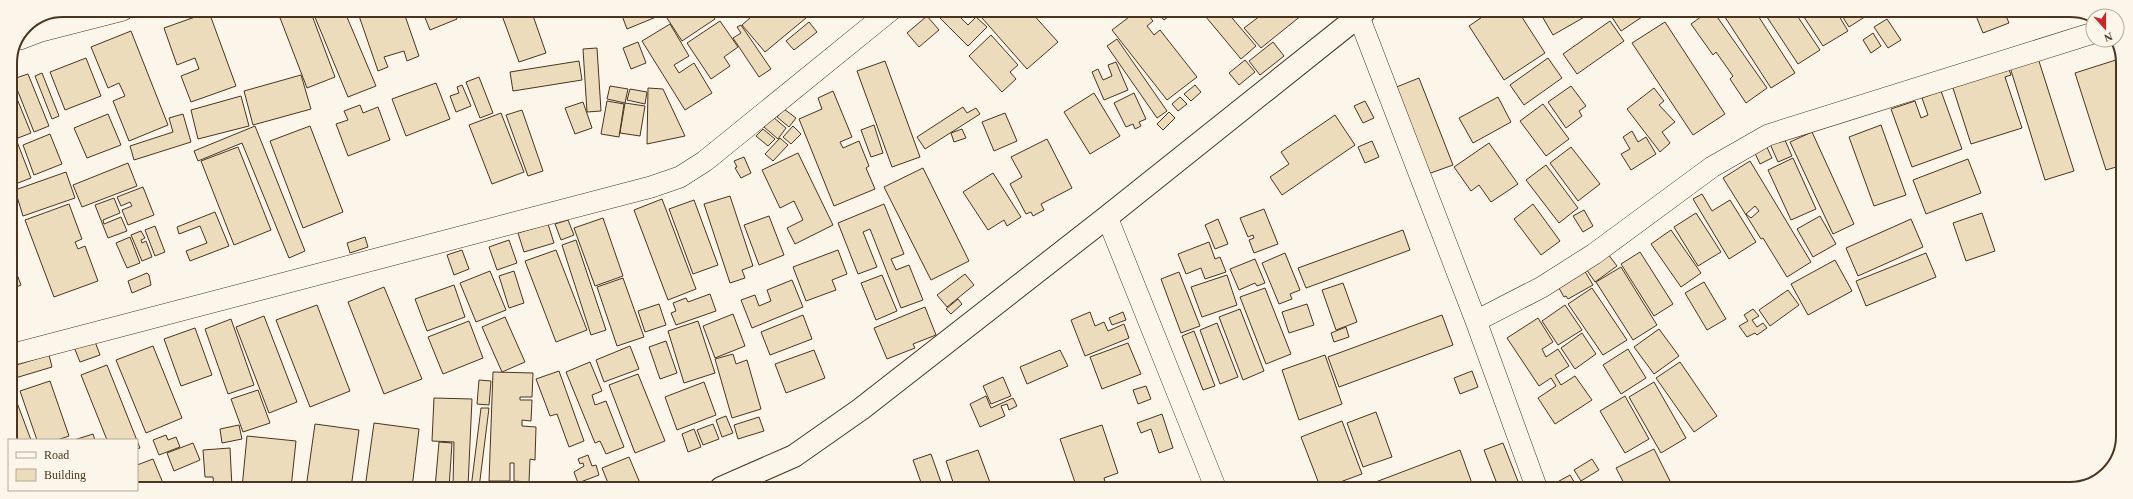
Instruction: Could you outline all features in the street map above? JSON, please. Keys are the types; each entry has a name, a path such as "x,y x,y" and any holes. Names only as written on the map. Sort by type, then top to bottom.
{"street":[{"path":"26,37 41,31 96,17"},
{"path":"17,353 651,187 680,177 705,162 882,17"},
{"path":"735,482 794,456 855,413 1107,217 1358,17"},
{"path":"1363,17 1534,482"},
{"path":"1476,321 1542,287 1594,254 1712,167 1768,135 2085,36"},
{"path":"1107,217 1214,482"}],"building":[{"path":"195,17 211,17 236,86 191,102 181,76 199,69 195,58 177,65 164,28"},
{"path":"280,17 313,17 335,77 307,88"},
{"path":"315,17 347,17 376,86 348,97"},
{"path":"359,17 405,17 419,56 407,61 404,51 384,57 388,67 378,71"},
{"path":"425,17 456,17 457,19 430,30"},
{"path":"503,17 533,17 546,53 519,62"},
{"path":"623,17 656,17 627,29"},
{"path":"666,17 714,17 715,19 682,41"},
{"path":"751,17 806,18 765,52 742,25"},
{"path":"926,17 928,17 939,30 919,47 907,33"},
{"path":"939,17 960,17 968,25 976,17 987,27 968,46"},
{"path":"981,17 1035,17 1058,42 1027,69"},
{"path":"1129,17 1150,17 1153,21 1147,26 1154,35 1160,30 1197,77 1167,100 1112,30"},
{"path":"1206,17 1231,17 1256,46 1241,59"},
{"path":"1259,17 1300,17 1261,48 1244,28"},
{"path":"1482,17 1522,17 1545,53 1504,80 1469,26"},
{"path":"1542,17 1584,17 1553,35"},
{"path":"1612,17 1642,17 1621,31"},
{"path":"1701,17 1717,17 1767,88 1746,103 1730,79 1733,76 1716,52 1713,55 1691,24"},
{"path":"1725,17 1759,17 1795,73 1771,88"},
{"path":"1767,17 1798,17 1820,50 1798,64"},
{"path":"1804,17 1840,17 1848,31 1823,46"},
{"path":"1843,17 1865,17 1849,27"},
{"path":"1976,17 2006,17 2009,23 1983,33"},
{"path":"1887,19 1901,40 1888,48 1874,27"},
{"path":"720,21 738,47 724,57 730,66 711,79 687,43"},
{"path":"1610,21 1624,41 1577,74 1563,54"},
{"path":"809,22 817,32 794,50 786,41"},
{"path":"1665,22 1725,114 1693,135 1632,43"},
{"path":"670,24 689,56 674,65 679,73 694,63 712,93 685,110 642,41"},
{"path":"741,25 771,69 759,77 733,38 741,33 737,27"},
{"path":"131,31 168,125 129,141 113,101 125,96 119,83 108,88 91,47"},
{"path":"1873,33 1881,46 1871,53 1863,40"},
{"path":"991,35 1018,65 1010,72 1016,79 1002,92 969,56"},
{"path":"1117,39 1167,111 1157,118 1107,46"},
{"path":"638,42 646,63 631,69 623,48"},
{"path":"1273,42 1284,56 1260,75 1249,61"},
{"path":"597,48 601,111 587,112 583,49"},
{"path":"2037,55 2074,171 2045,180 2009,64"},
{"path":"86,58 101,96 65,110 50,72"},
{"path":"1548,58 1562,78 1524,105 1510,85"},
{"path":"1245,60 1255,72 1239,85 1229,73"},
{"path":"2116,60 2116,167 2106,170 2075,73"},
{"path":"579,61 582,80 513,91 510,72"},
{"path":"885,61 920,157 892,167 857,71"},
{"path":"1116,62 1128,90 1104,100 1092,72 1098,69 1103,80 1112,76 1108,65"},
{"path":"2008,67 2011,75 2005,77 2022,128 1971,144 1952,85"},
{"path":"42,73 59,116 52,119 35,76"},
{"path":"28,74 49,126 34,132 17,89 17,78"},
{"path":"301,75 311,109 253,125 244,91"},
{"path":"479,77 493,113 480,118 466,82"},
{"path":"1419,78 1453,165 1428,174 1394,88"},
{"path":"436,83 450,119 406,136 392,99"},
{"path":"462,85 471,106 456,112 450,96 459,93 457,87"},
{"path":"1195,85 1201,92 1191,101 1184,94"},
{"path":"610,86 628,89 625,103 607,99"},
{"path":"1571,86 1586,106 1579,111 1582,116 1566,128 1548,102"},
{"path":"648,88 663,89 685,136 647,144"},
{"path":"1654,88 1664,101 1659,105 1675,122 1662,132 1670,143 1660,152 1627,109"},
{"path":"630,89 647,92 645,104 627,100"},
{"path":"833,91 852,137 840,142 843,148 859,141 869,166 866,168 875,189 834,206 799,119 822,109 818,98"},
{"path":"1941,91 1962,149 1912,167 1891,109 1915,101 1921,118 1928,115 1922,98"},
{"path":"1094,93 1120,136 1090,154 1064,112"},
{"path":"1134,93 1146,119 1139,122 1141,126 1135,129 1133,124 1126,127 1114,103"},
{"path":"241,96 249,126 198,139 191,110"},
{"path":"1180,97 1187,104 1178,111 1172,104"},
{"path":"1498,97 1511,122 1473,143 1459,118"},
{"path":"17,99 31,133 18,138 17,136"},
{"path":"607,101 624,104 619,137 601,134"},
{"path":"1365,101 1374,118 1363,123 1354,106"},
{"path":"583,102 592,128 575,134 565,108"},
{"path":"625,103 645,106 640,136 620,133"},
{"path":"1543,104 1569,139 1546,156 1520,121"},
{"path":"360,105 363,113 378,107 390,140 348,156 336,124 348,120 344,111"},
{"path":"963,107 967,113 976,108 980,114 925,149 917,137"},
{"path":"784,109 796,118 789,127 777,117"},
{"path":"522,110 543,171 528,176 506,115"},
{"path":"1169,112 1175,118 1163,130 1157,124"},
{"path":"501,113 524,172 492,184 469,125"},
{"path":"1005,113 1017,141 994,151 982,122"},
{"path":"108,114 121,145 87,158 74,128"},
{"path":"183,114 191,142 134,160 130,146 173,132 169,118"},
{"path":"1335,115 1355,145 1282,195 1270,177 1289,164 1281,152"},
{"path":"773,117 786,128 778,139 764,127"},
{"path":"874,125 883,153 871,157 861,130"},
{"path":"1881,125 1906,195 1874,206 1849,137"},
{"path":"255,126 305,251 289,258 242,143 198,161 194,151"},
{"path":"310,126 343,212 303,228 270,141"},
{"path":"793,126 801,134 791,144 783,137"},
{"path":"763,129 775,139 768,146 756,136"},
{"path":"962,129 966,138 954,142 951,133"},
{"path":"1632,131 1638,142 1646,137 1656,154 1631,170 1621,154 1630,149 1623,137"},
{"path":"1812,132 1854,224 1833,234 1790,142"},
{"path":"50,134 62,164 34,175 23,145"},
{"path":"780,138 788,145 773,161 765,154"},
{"path":"1784,138 1792,156 1778,162 1770,144"},
{"path":"1047,139 1072,188 1041,204 1044,210 1033,216 1031,212 1026,214 1010,184 1022,177 1011,157"},
{"path":"1372,141 1379,157 1365,163 1358,147"},
{"path":"17,142 31,178 17,183"},
{"path":"1489,143 1518,184 1491,202 1479,185 1471,191 1454,167"},
{"path":"1765,143 1772,158 1760,164 1753,149"},
{"path":"238,147 271,230 234,245 201,161"},
{"path":"1571,147 1600,184 1578,201 1550,163"},
{"path":"798,153 833,225 795,244 787,228 803,220 794,201 780,208 762,170"},
{"path":"744,157 751,173 741,178 735,168 737,167 734,161"},
{"path":"1793,158 1816,209 1791,220 1768,170"},
{"path":"1968,159 1981,193 1926,214 1913,180"},
{"path":"1750,161 1811,262 1787,277 1763,238 1761,239 1723,178","holes":["1755,206 1759,211 1751,218 1746,214"]},
{"path":"128,163 137,186 82,207 73,185"},
{"path":"1546,165 1578,208 1559,223 1526,180"},
{"path":"923,168 969,261 931,280 884,187"},
{"path":"66,172 75,198 23,216 17,196 17,189"},
{"path":"993,173 1021,217 1007,226 1004,220 988,230 963,192"},
{"path":"143,187 154,215 128,225 122,210 132,206 130,202 121,206 117,197"},
{"path":"1702,194 1712,211 1730,200 1756,242 1729,259 1693,199"},
{"path":"730,196 753,266 742,270 745,278 730,283 704,204"},
{"path":"114,198 120,213 103,220 104,224 121,217 127,231 108,238 95,205"},
{"path":"662,199 696,289 668,300 634,210"},
{"path":"694,200 718,265 693,274 669,209"},
{"path":"69,204 82,239 75,242 78,249 85,246 98,281 54,297 25,220"},
{"path":"884,204 904,254 891,259 896,270 909,265 923,300 901,308 870,229 863,232 877,267 858,274 838,223"},
{"path":"1533,204 1560,241 1541,255 1514,219"},
{"path":"1264,209 1278,244 1254,253 1249,240 1254,238 1253,235 1248,237 1240,218"},
{"path":"1584,210 1593,226 1583,232 1573,216"},
{"path":"215,212 229,246 190,261 186,251 207,243 200,226 179,234 177,227"},
{"path":"1696,213 1721,252 1698,266 1674,227"},
{"path":"1982,213 1995,251 1966,261 1953,223"},
{"path":"769,216 784,255 759,265 744,225"},
{"path":"1820,216 1836,244 1813,257 1797,229"},
{"path":"603,218 623,276 595,286 574,228"},
{"path":"1218,219 1228,244 1215,249 1205,225"},
{"path":"1911,219 1923,247 1858,276 1846,248"},
{"path":"568,220 574,235 561,240 555,224"},
{"path":"548,224 554,243 524,252 518,233"},
{"path":"155,226 165,252 155,256 145,230"},
{"path":"1403,230 1410,250 1306,288 1298,268"},
{"path":"1671,230 1701,273 1681,287 1651,244"},
{"path":"141,231 145,238 141,240 142,243 146,241 152,257 142,261 131,235"},
{"path":"130,237 140,263 127,268 116,243"},
{"path":"365,237 368,247 350,253 347,243"},
{"path":"509,240 517,263 497,270 489,247"},
{"path":"576,240 606,330 591,335 562,245"},
{"path":"1209,242 1215,259 1220,257 1226,272 1205,279 1201,268 1186,274 1178,254"},
{"path":"462,250 469,269 454,275 447,255"},
{"path":"556,250 587,330 556,342 525,261"},
{"path":"838,250 847,274 832,280 836,290 806,301 793,267"},
{"path":"1605,250 1617,266 1595,282 1584,266"},
{"path":"1640,252 1673,304 1654,316 1621,264"},
{"path":"1285,253 1300,290 1290,294 1292,299 1279,304 1262,263"},
{"path":"1926,253 1936,277 1866,306 1856,281"},
{"path":"1255,259 1265,283 1257,286 1255,283 1239,290 1230,269"},
{"path":"1835,260 1852,291 1808,315 1791,284"},
{"path":"1621,267 1657,325 1633,340 1596,282"},
{"path":"1583,268 1593,285 1568,299 1566,296 1564,297 1556,283"},
{"path":"490,271 506,310 476,322 460,283"},
{"path":"514,271 524,303 509,308 499,276"},
{"path":"1179,272 1200,326 1181,333 1161,279"},
{"path":"147,273 149,275 151,285 132,293 128,281"},
{"path":"17,274 21,285 17,287"},
{"path":"965,274 974,285 947,307 937,295"},
{"path":"882,275 897,311 876,320 861,283"},
{"path":"1227,275 1237,305 1202,317 1191,287"},
{"path":"623,278 644,337 617,346 597,287"},
{"path":"792,280 803,307 752,328 741,300 755,295 759,306 771,301 767,290"},
{"path":"1704,282 1726,319 1707,330 1685,293"},
{"path":"1343,283 1357,322 1336,330 1322,290"},
{"path":"454,285 465,317 427,331 415,299"},
{"path":"384,287 422,379 384,394 348,302"},
{"path":"1265,288 1291,354 1266,364 1240,297"},
{"path":"1592,288 1627,340 1603,355 1568,304"},
{"path":"1788,290 1799,305 1770,326 1759,310"},
{"path":"710,294 716,311 676,325 671,313 676,311 673,303 686,298 688,302"},
{"path":"958,299 962,304 951,314 946,309"},
{"path":"659,304 666,325 645,332 638,311"},
{"path":"1307,304 1314,325 1289,333 1282,312"},
{"path":"317,305 350,391 310,407 276,320"},
{"path":"1565,305 1582,330 1558,345 1542,321"},
{"path":"925,307 936,335 913,344 915,348 887,359 874,328"},
{"path":"1240,309 1264,371 1243,380 1219,317"},
{"path":"1753,309 1759,316 1752,320 1757,327 1763,323 1767,328 1757,335 1755,333 1747,337 1739,326 1748,321 1744,315"},
{"path":"1090,312 1095,326 1104,322 1108,331 1124,324 1129,338 1085,356 1071,320"},
{"path":"1123,312 1126,320 1112,325 1109,318"},
{"path":"733,314 745,346 715,358 703,326"},
{"path":"803,315 812,339 770,355 761,332"},
{"path":"1442,315 1453,345 1339,387 1328,357"},
{"path":"264,316 297,402 269,413 236,327"},
{"path":"505,317 525,362 502,372 482,327"},
{"path":"1538,318 1553,342 1542,349 1546,357 1558,349 1569,366 1555,375 1561,385 1575,376 1592,400 1555,424 1538,398 1556,386 1551,378 1539,386 1507,338"},
{"path":"231,319 254,385 228,394 205,329"},
{"path":"469,321 483,358 443,374 428,337"},
{"path":"698,321 715,373 684,383 668,331"},
{"path":"1217,323 1238,377 1220,384 1200,330"},
{"path":"1346,327 1349,337 1334,342 1331,333"},
{"path":"195,328 212,375 181,386 164,339"},
{"path":"1659,329 1679,356 1654,374 1634,347"},
{"path":"1194,331 1215,386 1203,390 1182,336"},
{"path":"1582,333 1596,354 1575,369 1561,348"},
{"path":"94,339 100,355 80,362 74,347"},
{"path":"666,341 677,373 660,379 649,347"},
{"path":"1128,343 1141,374 1102,389 1090,357"},
{"path":"153,346 182,418 146,433 116,360"},
{"path":"630,346 639,369 604,382 596,360"},
{"path":"1628,349 1646,378 1621,394 1603,365"},
{"path":"814,350 825,378 786,393 775,364"},
{"path":"1060,350 1068,366 1027,384 1020,367"},
{"path":"733,354 736,364 747,360 761,409 732,418 715,359"},
{"path":"49,355 52,367 17,378 17,365"},
{"path":"1325,355 1342,404 1299,420 1282,370"},
{"path":"590,362 602,391 592,395 595,405 606,401 624,447 606,454 600,441 595,443 566,372"},
{"path":"1680,362 1717,416 1694,432 1656,378"},
{"path":"107,365 137,439 107,439 81,375"},
{"path":"559,371 584,441 569,447 557,414 550,416 536,379"},
{"path":"1472,371 1478,387 1460,394 1454,378"},
{"path":"493,372 533,373 532,397 520,397 520,400 532,400 531,421 522,420 522,426 536,427 535,460 530,459 529,482 514,481 514,463 510,463 510,481 489,481"},
{"path":"638,374 665,441 635,453 609,385"},
{"path":"1003,377 1011,396 991,404 983,386"},
{"path":"479,380 491,381 489,405 477,404"},
{"path":"50,381 69,436 60,439 37,439 20,391"},
{"path":"704,382 716,415 677,430 665,397"},
{"path":"1654,382 1686,438 1661,453 1629,397"},
{"path":"1146,386 1151,399 1138,404 1133,390"},
{"path":"258,390 270,423 243,432 231,399"},
{"path":"986,396 991,408 1013,398 1017,406 1009,410 1007,404 1001,406 1005,416 980,427 970,404"},
{"path":"1625,396 1649,439 1625,453 1600,411"},
{"path":"434,398 472,399 468,482 453,482 454,442 432,441"},
{"path":"17,403 31,439 17,439"},
{"path":"481,408 489,408 480,482 472,482"},
{"path":"1376,412 1392,457 1363,467 1347,423"},
{"path":"1162,414 1173,448 1159,453 1151,429 1141,433 1137,423"},
{"path":"726,416 733,433 722,437 716,420"},
{"path":"759,417 764,431 738,439 734,425"},
{"path":"1342,421 1362,474 1340,482 1318,482 1301,437"},
{"path":"374,423 419,429 413,482 366,482"},
{"path":"315,424 359,430 352,482 307,482"},
{"path":"713,424 719,439 703,445 697,430"},
{"path":"239,425 242,439 222,443 220,429"},
{"path":"1102,425 1118,473 1104,478 1105,482 1075,482 1060,439"},
{"path":"694,429 701,447 688,452 682,434"},
{"path":"93,434 95,439 77,439"},
{"path":"166,435 168,440 176,437 180,447 159,455 153,440"},
{"path":"247,436 296,441 292,482 243,482"},
{"path":"439,442 452,443 449,482 436,482"},
{"path":"193,443 200,460 174,471 167,453"},
{"path":"1503,443 1518,482 1496,482 1484,450"},
{"path":"230,448 232,482 213,482 213,477 205,477 203,450"},
{"path":"1654,449 1670,482 1623,482 1616,468"},
{"path":"978,450 990,482 953,482 946,461"},
{"path":"1460,450 1471,482 1376,482"},
{"path":"931,454 941,482 921,482 913,460"},
{"path":"588,455 592,466 596,465 599,475 578,482 574,472 584,466 583,463 580,464 578,459"},
{"path":"629,457 640,482 608,482 602,468"},
{"path":"153,459 163,482 138,482 138,465"},
{"path":"1592,459 1599,470 1581,481 1574,470"},
{"path":"1570,475 1574,482 1557,482"}]}
